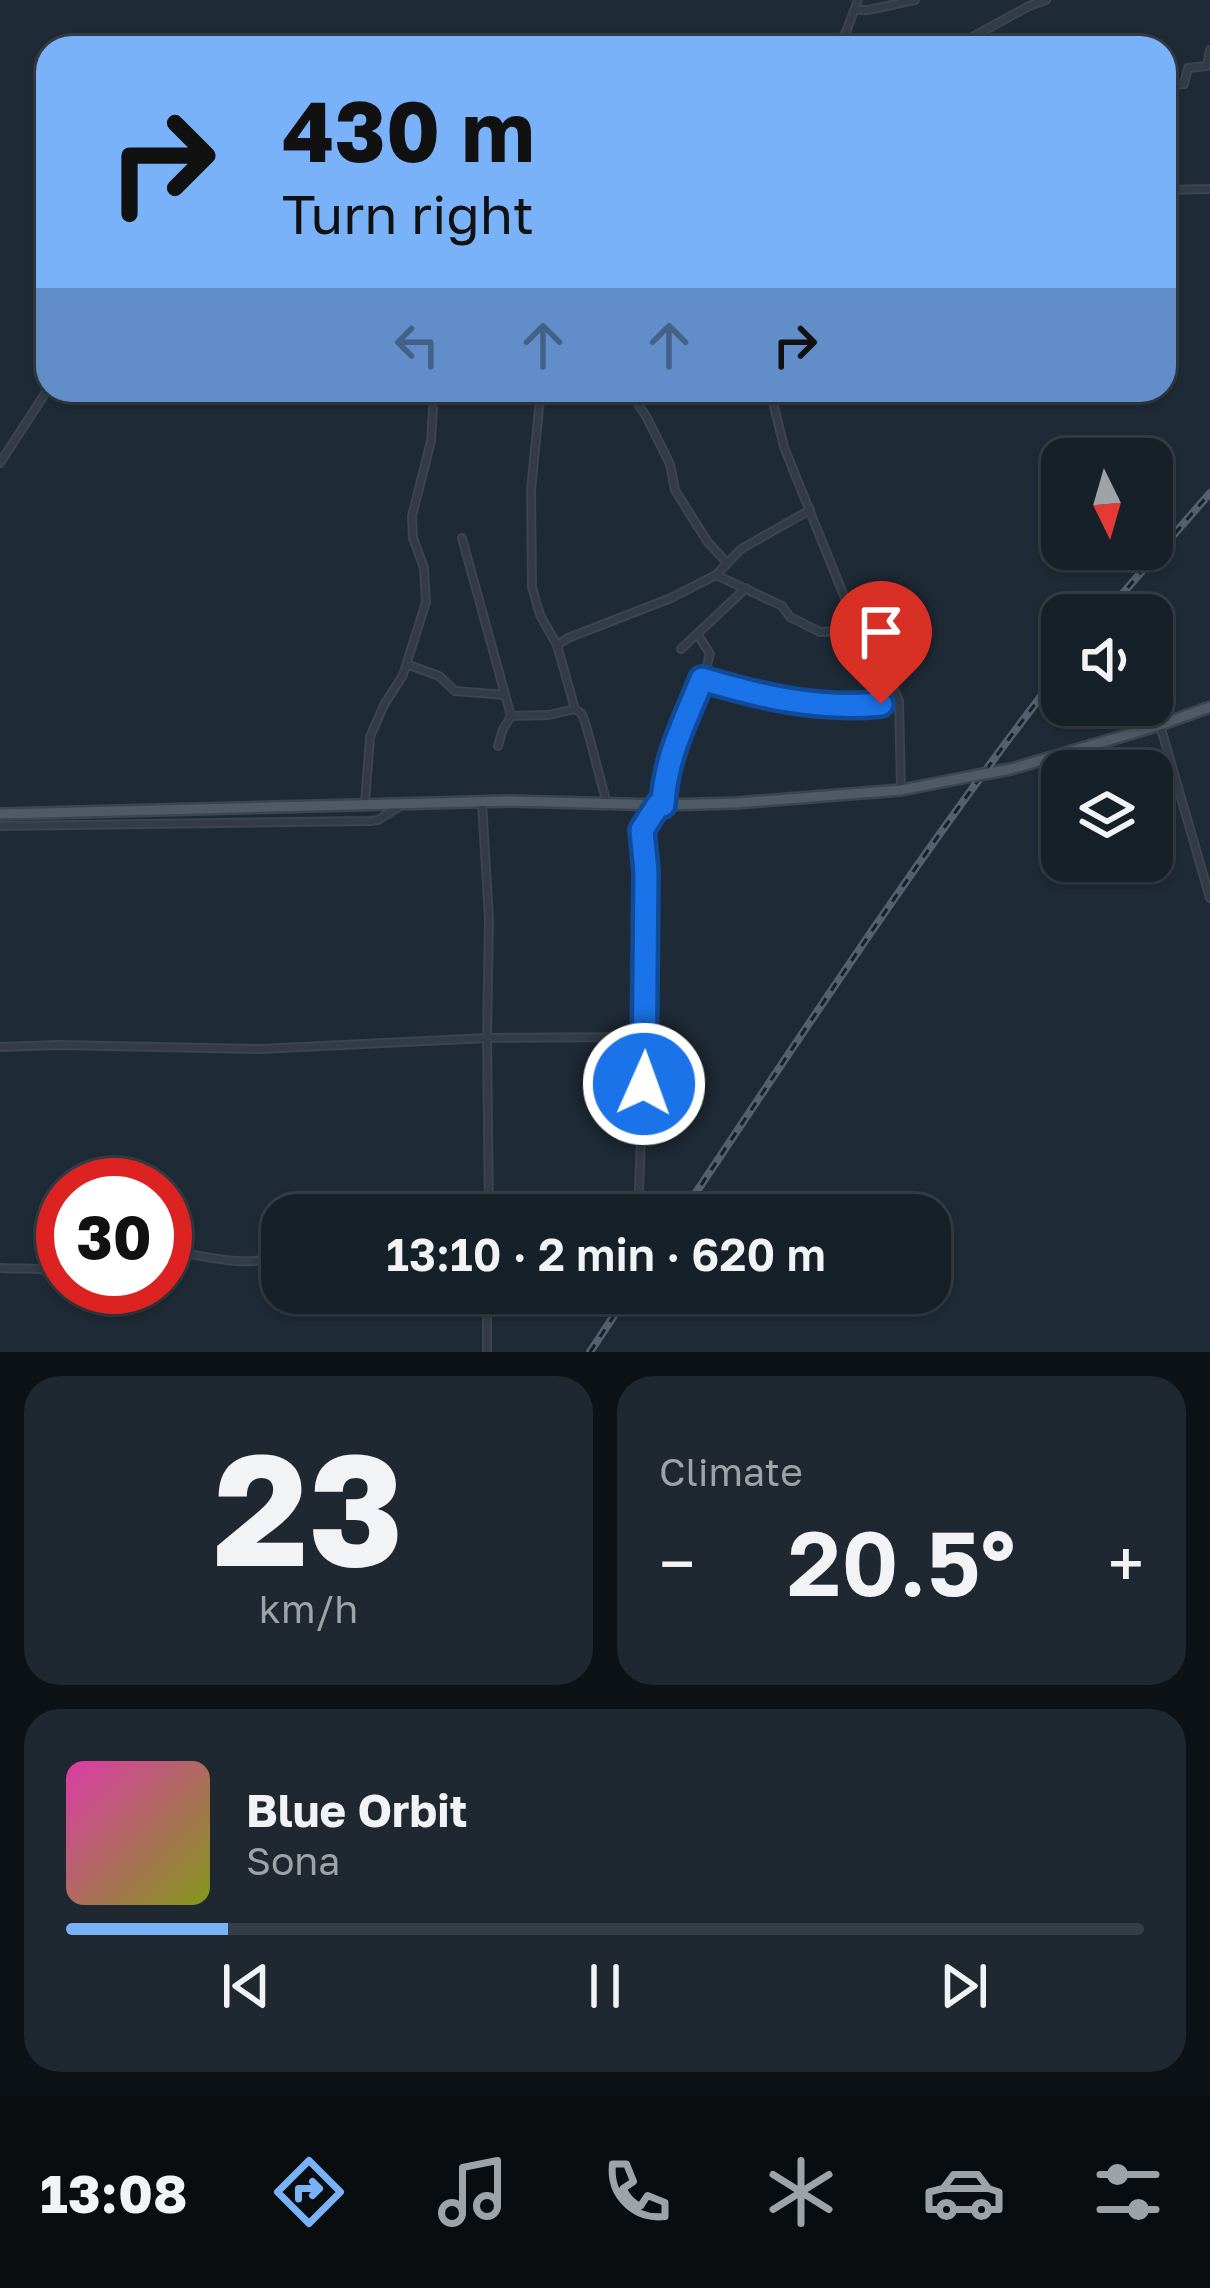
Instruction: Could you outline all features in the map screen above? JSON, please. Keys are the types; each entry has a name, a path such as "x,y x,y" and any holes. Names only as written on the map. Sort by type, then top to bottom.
{"main road":[{"path":"1173,720 1210,707"},
{"path":"0,814 406,802 736,803 901,790 989,773 1156,726"}],"street":[{"path":"844,35 859,0"},
{"path":"855,10 915,0"},
{"path":"974,36 1046,0"},
{"path":"1176,85 1184,84 1188,68 1207,66 1210,50"},
{"path":"1176,190 1210,189"},
{"path":"0,463 40,402"},
{"path":"540,402 531,490 532,587 540,615 557,645 575,709 586,725 607,804"},
{"path":"636,402 670,464 675,490 727,563"},
{"path":"773,402 784,447 857,622 899,700 901,790"},
{"path":"365,803 370,737 407,664 427,602 412,516 431,441 433,409"},
{"path":"557,645 716,575 741,549 810,510"},
{"path":"462,538 511,716"},
{"path":"716,575 782,606 790,617 820,632 849,631 857,622"},
{"path":"681,649 746,588"},
{"path":"639,1194 645,1037 642,830 660,805 664,777 710,654 698,635"},
{"path":"407,664 439,676 455,691 505,695"},
{"path":"702,679 772,699 812,704 847,707 899,700"},
{"path":"511,716 575,709"},
{"path":"498,746 511,716"},
{"path":"1160,726 1210,898"},
{"path":"0,826 370,821 406,802"},
{"path":"482,802 489,919 489,1194"},
{"path":"0,1048 260,1048 645,1037"},
{"path":"192,1255 261,1262"},
{"path":"0,1268 36,1268"},
{"path":"487,1314 487,1352"}],"railway":[{"path":"1122,594 1210,493"},
{"path":"695,1194 914,870 1041,697"},
{"path":"590,1352 615,1314"}],"route":[{"path":"644,1084 646,872 642,830 658,805 663,805 664,777 702,679 772,699 847,707 881,704"}]}
